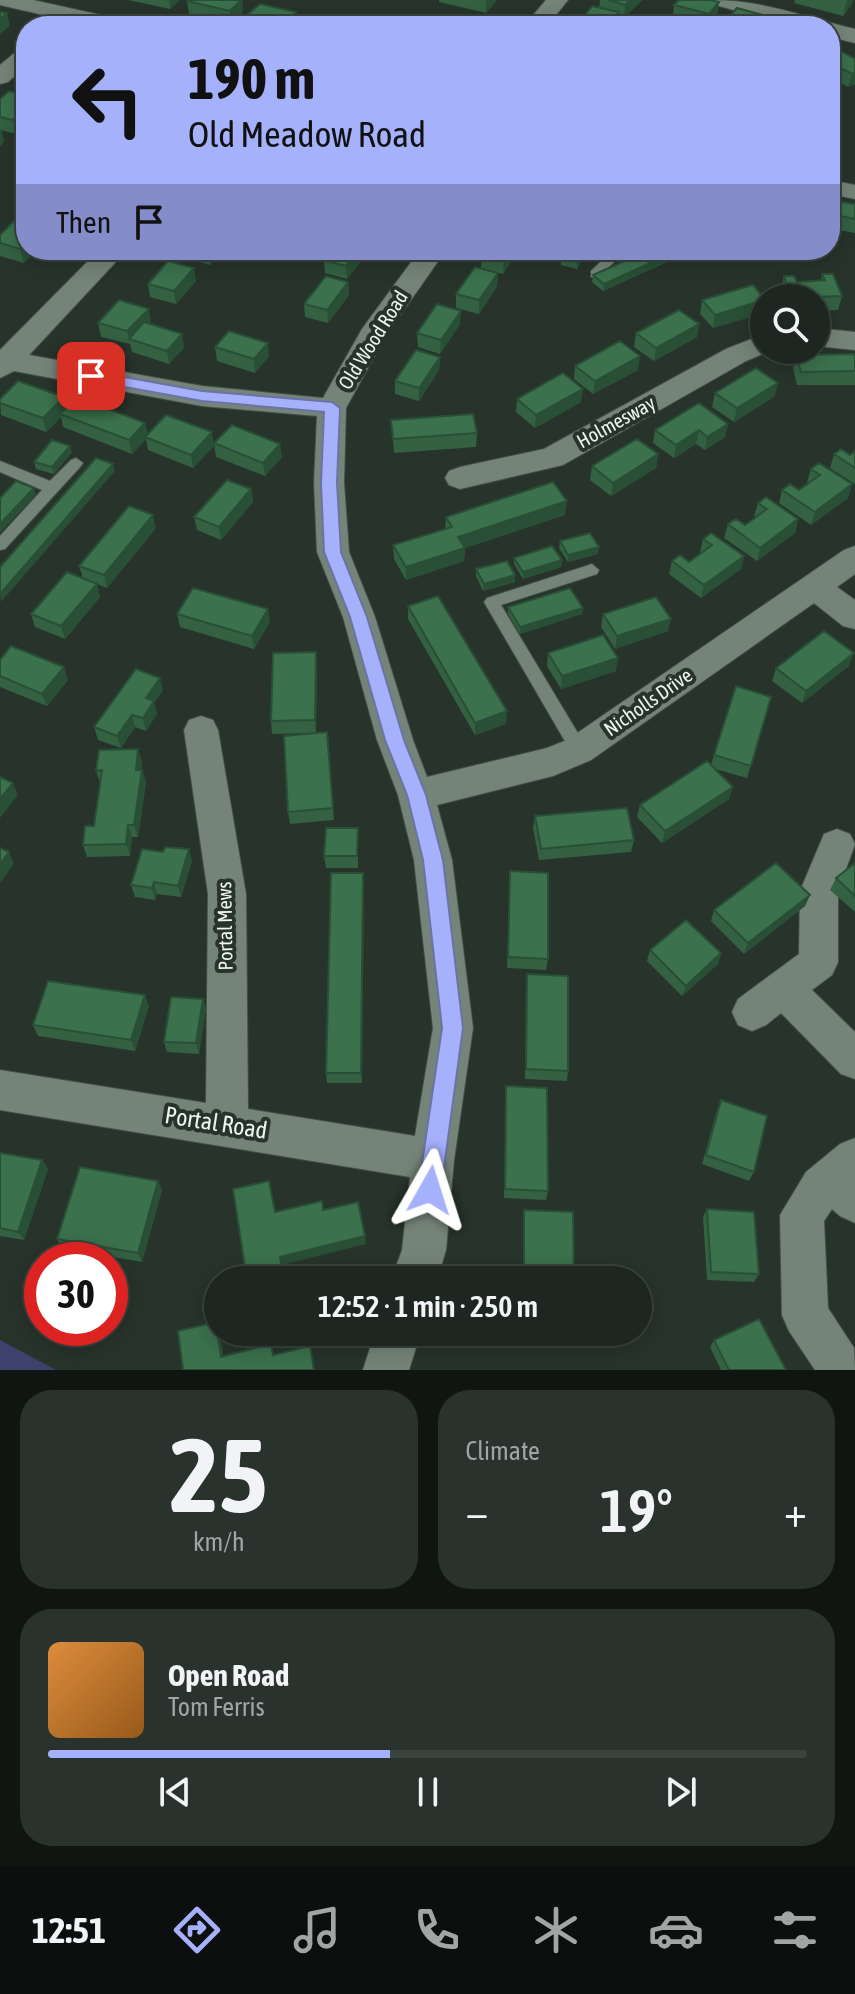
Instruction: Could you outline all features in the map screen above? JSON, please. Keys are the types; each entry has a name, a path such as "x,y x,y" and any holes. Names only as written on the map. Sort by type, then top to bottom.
{"street":[{"path":"4,0 52,16"},
{"path":"543,16 557,0"},
{"path":"723,0 781,16"},
{"path":"0,77 16,63"},
{"path":"3,363 104,260"},
{"name":"Old Wood Road","path":"419,1266 424,1250 433,1160 453,1028 433,860 416,795 395,740 359,617 333,552 329,483 332,408 372,335 426,260"},
{"path":"830,338 855,341"},
{"name":"Holmesway","path":"460,478 552,458 750,349"},
{"path":"3,363 202,396 332,408"},
{"name":"Nicholls Drive","path":"416,795 553,761 579,750 855,558"},
{"path":"815,587 855,617"},
{"name":"Portal Mews","path":"201,730 227,894 227,1124"},
{"path":"752,1012 818,962 819,891 837,845"},
{"path":"784,989 855,1060"},
{"name":"Portal Road","path":"0,1090 227,1124 433,1160"},
{"path":"838,1364 805,1315 802,1215 821,1187 847,1179"},
{"path":"386,1370 394,1346"}],"lane":[{"path":"595,274 610,260"},
{"path":"0,545 76,463"},
{"path":"0,466 52,488"},
{"path":"579,750 492,602 592,570"}],"shaded area":[{"path":"0,1340 56,1370 0,1370"}],"building":[{"path":"188,0 241,0 230,11"},
{"path":"609,0 630,0 625,5"},
{"path":"679,0 719,2 709,14 674,5"},
{"path":"260,4 296,12 292,16 248,14"},
{"path":"592,6 619,12 616,16 584,16"},
{"path":"737,8 766,16 730,16"},
{"path":"840,51 855,59 855,73 840,68"},
{"path":"9,91 16,93 16,117 13,120 0,117 0,99"},
{"path":"840,202 855,204 855,219 840,216"},
{"path":"16,219 16,248 0,243 0,235"},
{"path":"324,260 351,260 346,266"},
{"path":"627,260 657,260 604,284 593,275"},
{"path":"168,261 194,268 174,291 148,284"},
{"path":"475,267 498,273 479,300 456,294"},
{"path":"822,274 833,274 842,296 830,296 830,284 787,284 784,276 794,276 797,282 825,280"},
{"path":"326,276 348,282 327,310 304,304"},
{"path":"750,286 750,304 715,315 702,300"},
{"path":"119,300 149,309 127,331 98,323"},
{"path":"437,304 461,311 441,340 417,333"},
{"path":"679,310 699,324 656,348 636,333"},
{"path":"144,322 182,334 167,351 129,339"},
{"path":"229,331 268,343 254,359 215,347"},
{"path":"620,341 640,356 595,381 575,366"},
{"path":"416,350 440,357 419,388 395,381"},
{"path":"830,354 855,354 855,371 801,372 799,364 830,364"},
{"path":"756,368 778,383 737,408 715,393"},
{"path":"563,373 583,389 536,415 517,399"},
{"path":"18,381 64,397 43,418 0,403 0,399"},
{"path":"77,397 145,423 129,440 60,414"},
{"path":"699,403 728,424 707,437 699,430 676,445 655,430"},
{"path":"473,414 477,433 393,439 391,420"},
{"path":"166,415 212,432 191,455 145,437"},
{"path":"232,425 280,444 263,463 214,443"},
{"path":"637,439 658,454 613,483 592,466"},
{"path":"52,440 70,446 52,467 34,462"},
{"path":"841,449 850,455 855,451 855,468 834,454"},
{"path":"96,458 113,464 0,594 0,567"},
{"path":"819,463 852,484 815,512 782,490 790,484 799,490 820,475 811,469"},
{"path":"227,480 251,489 219,527 194,517"},
{"path":"16,481 34,488 0,524 0,498"},
{"path":"553,482 567,501 458,537 465,548 406,567 393,545 452,527 446,517"},
{"path":"766,497 798,519 760,548 728,524 736,519 745,525 767,509 758,503"},
{"path":"129,506 153,515 104,575 79,566"},
{"path":"590,533 599,547 568,555 560,541"},
{"path":"711,533 744,556 704,585 672,561 680,555 689,562 712,545 703,539"},
{"path":"552,546 562,560 523,572 514,558"},
{"path":"507,561 515,575 484,584 476,569"},
{"path":"67,572 97,584 61,626 31,614"},
{"path":"193,588 268,609 252,636 177,614"},
{"path":"570,588 583,608 520,627 508,607"},
{"path":"438,596 507,711 475,723 408,606"},
{"path":"656,597 671,619 617,636 603,614"},
{"path":"824,631 854,653 806,691 776,668"},
{"path":"603,635 618,658 562,676 548,653"},
{"path":"11,646 64,667 42,694 0,676 0,660"},
{"path":"316,652 315,720 271,721 273,653"},
{"path":"136,669 160,678 146,698 154,701 143,718 132,715 117,736 94,727"},
{"path":"736,686 771,697 751,766 714,755"},
{"path":"327,732 333,808 288,812 284,736"},
{"path":"138,749 136,770 142,770 134,825 128,825 126,844 83,845 85,826 94,826 102,770 96,771 99,750"},
{"path":"707,761 733,787 665,831 640,805"},
{"path":"0,777 13,783 0,799"},
{"path":"627,808 634,840 541,849 535,816"},
{"path":"326,828 358,828 357,856 324,856"},
{"path":"165,847 189,849 178,886 154,882 152,888 131,885 142,849 163,852"},
{"path":"0,848 9,852 0,864"},
{"path":"776,863 810,895 748,943 714,910"},
{"path":"855,863 855,896 836,878"},
{"path":"510,871 548,873 548,959 508,957"},
{"path":"331,873 363,873 361,1073 326,1073"},
{"path":"686,920 721,953 686,986 650,950"},
{"path":"527,974 568,976 568,1071 526,1069"},
{"path":"48,981 145,995 131,1040 33,1025"},
{"path":"171,997 203,999 196,1043 164,1042"},
{"path":"506,1086 547,1088 548,1191 505,1189"},
{"path":"721,1100 767,1116 754,1172 706,1155"},
{"path":"0,1153 42,1160 18,1232 0,1228"},
{"path":"80,1167 158,1181 138,1253 128,1251 128,1242 57,1239"},
{"path":"269,1181 275,1212 322,1201 323,1210 358,1202 365,1236 280,1257 282,1266 245,1266 233,1189"},
{"path":"707,1209 754,1212 759,1274 711,1272"},
{"path":"524,1210 573,1212 574,1266 524,1266"},
{"path":"759,1319 786,1370 729,1370 714,1340"},
{"path":"204,1325 204,1346 219,1346 221,1357 263,1346 271,1346 273,1355 310,1346 314,1370 183,1370 178,1331"}],"route":[{"path":"91,376 202,396 332,408 329,483 333,552 359,617 395,740 416,795 433,860 453,1028 430,1190"}]}
